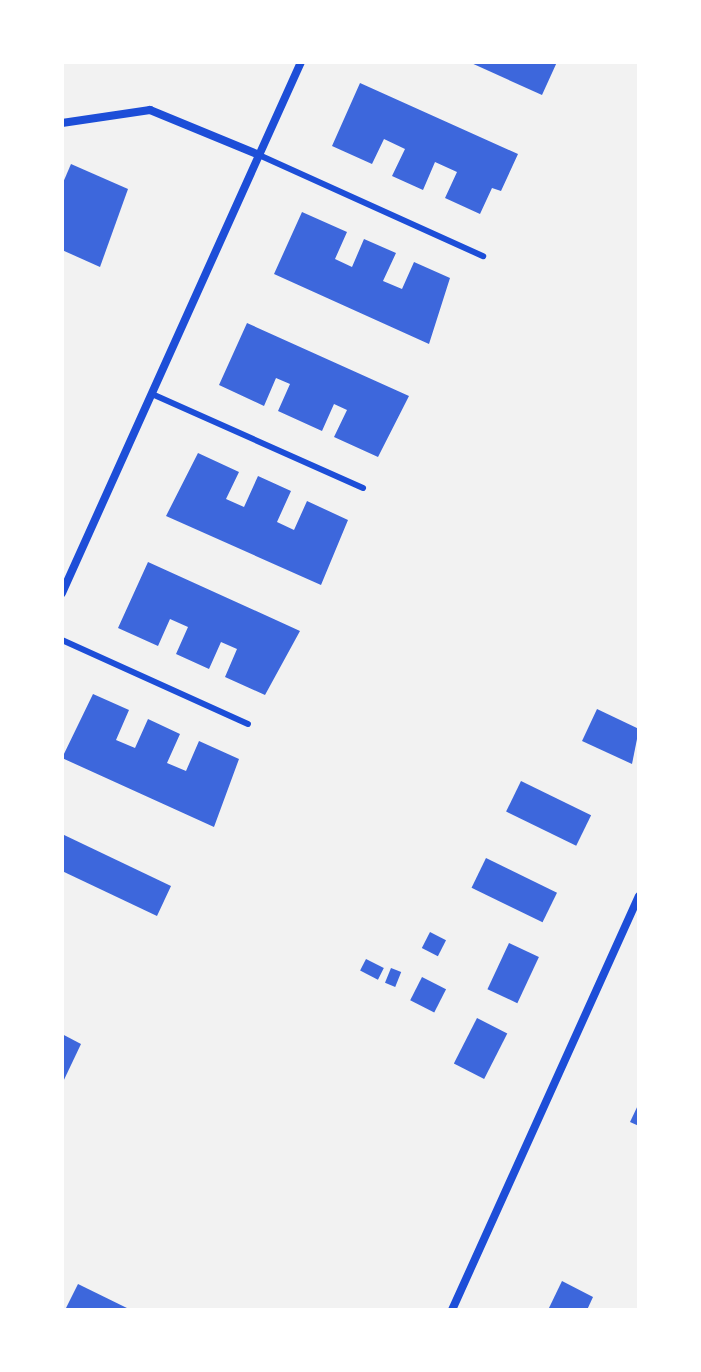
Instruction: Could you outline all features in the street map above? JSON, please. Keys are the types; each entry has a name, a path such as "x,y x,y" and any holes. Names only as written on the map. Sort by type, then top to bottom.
{"street":[{"path":"62,593 301,62"},
{"path":"62,123 150,110 259,155"},
{"path":"452,1310 639,896"}],"lane":[{"path":"259,155 483,256"},
{"path":"152,394 363,488"},
{"path":"62,640 248,724"}],"building":[{"path":"469,62 557,62 542,95"},
{"path":"360,83 518,154 501,191 492,188 480,214 445,198 457,172 435,162 423,190 392,176 405,149 384,139 372,164 332,146"},
{"path":"71,164 128,189 100,267 62,250 62,185"},
{"path":"302,212 347,232 335,259 352,267 364,239 396,253 383,281 402,289 414,262 450,278 429,344 274,274"},
{"path":"247,323 409,396 378,457 334,437 347,410 334,404 322,431 278,411 290,384 276,378 264,406 219,385"},
{"path":"198,453 239,472 226,499 244,507 258,476 291,491 277,522 294,530 307,501 348,520 321,585 166,516"},
{"path":"148,562 300,631 265,695 225,677 237,649 221,642 209,669 176,654 188,627 170,619 158,646 118,628"},
{"path":"93,694 129,710 116,740 135,748 148,719 180,734 167,763 186,771 199,741 239,759 214,827 62,758"},
{"path":"597,709 639,729 632,764 582,741"},
{"path":"521,781 591,815 576,846 506,812"},
{"path":"62,834 171,886 157,916 62,871"},
{"path":"486,858 557,893 543,922 472,888"},
{"path":"430,932 446,940 438,956 422,948"},
{"path":"509,943 539,957 517,1003 487,989"},
{"path":"366,959 384,968 378,980 360,971"},
{"path":"391,968 401,972 395,987 385,983"},
{"path":"422,977 446,989 434,1012 410,1000"},
{"path":"477,1018 507,1033 484,1079 454,1063"},
{"path":"62,1034 81,1044 62,1084"},
{"path":"639,1103 639,1126 630,1122"},
{"path":"562,1281 593,1297 587,1310 548,1310"},
{"path":"78,1284 131,1310 65,1310"}]}
